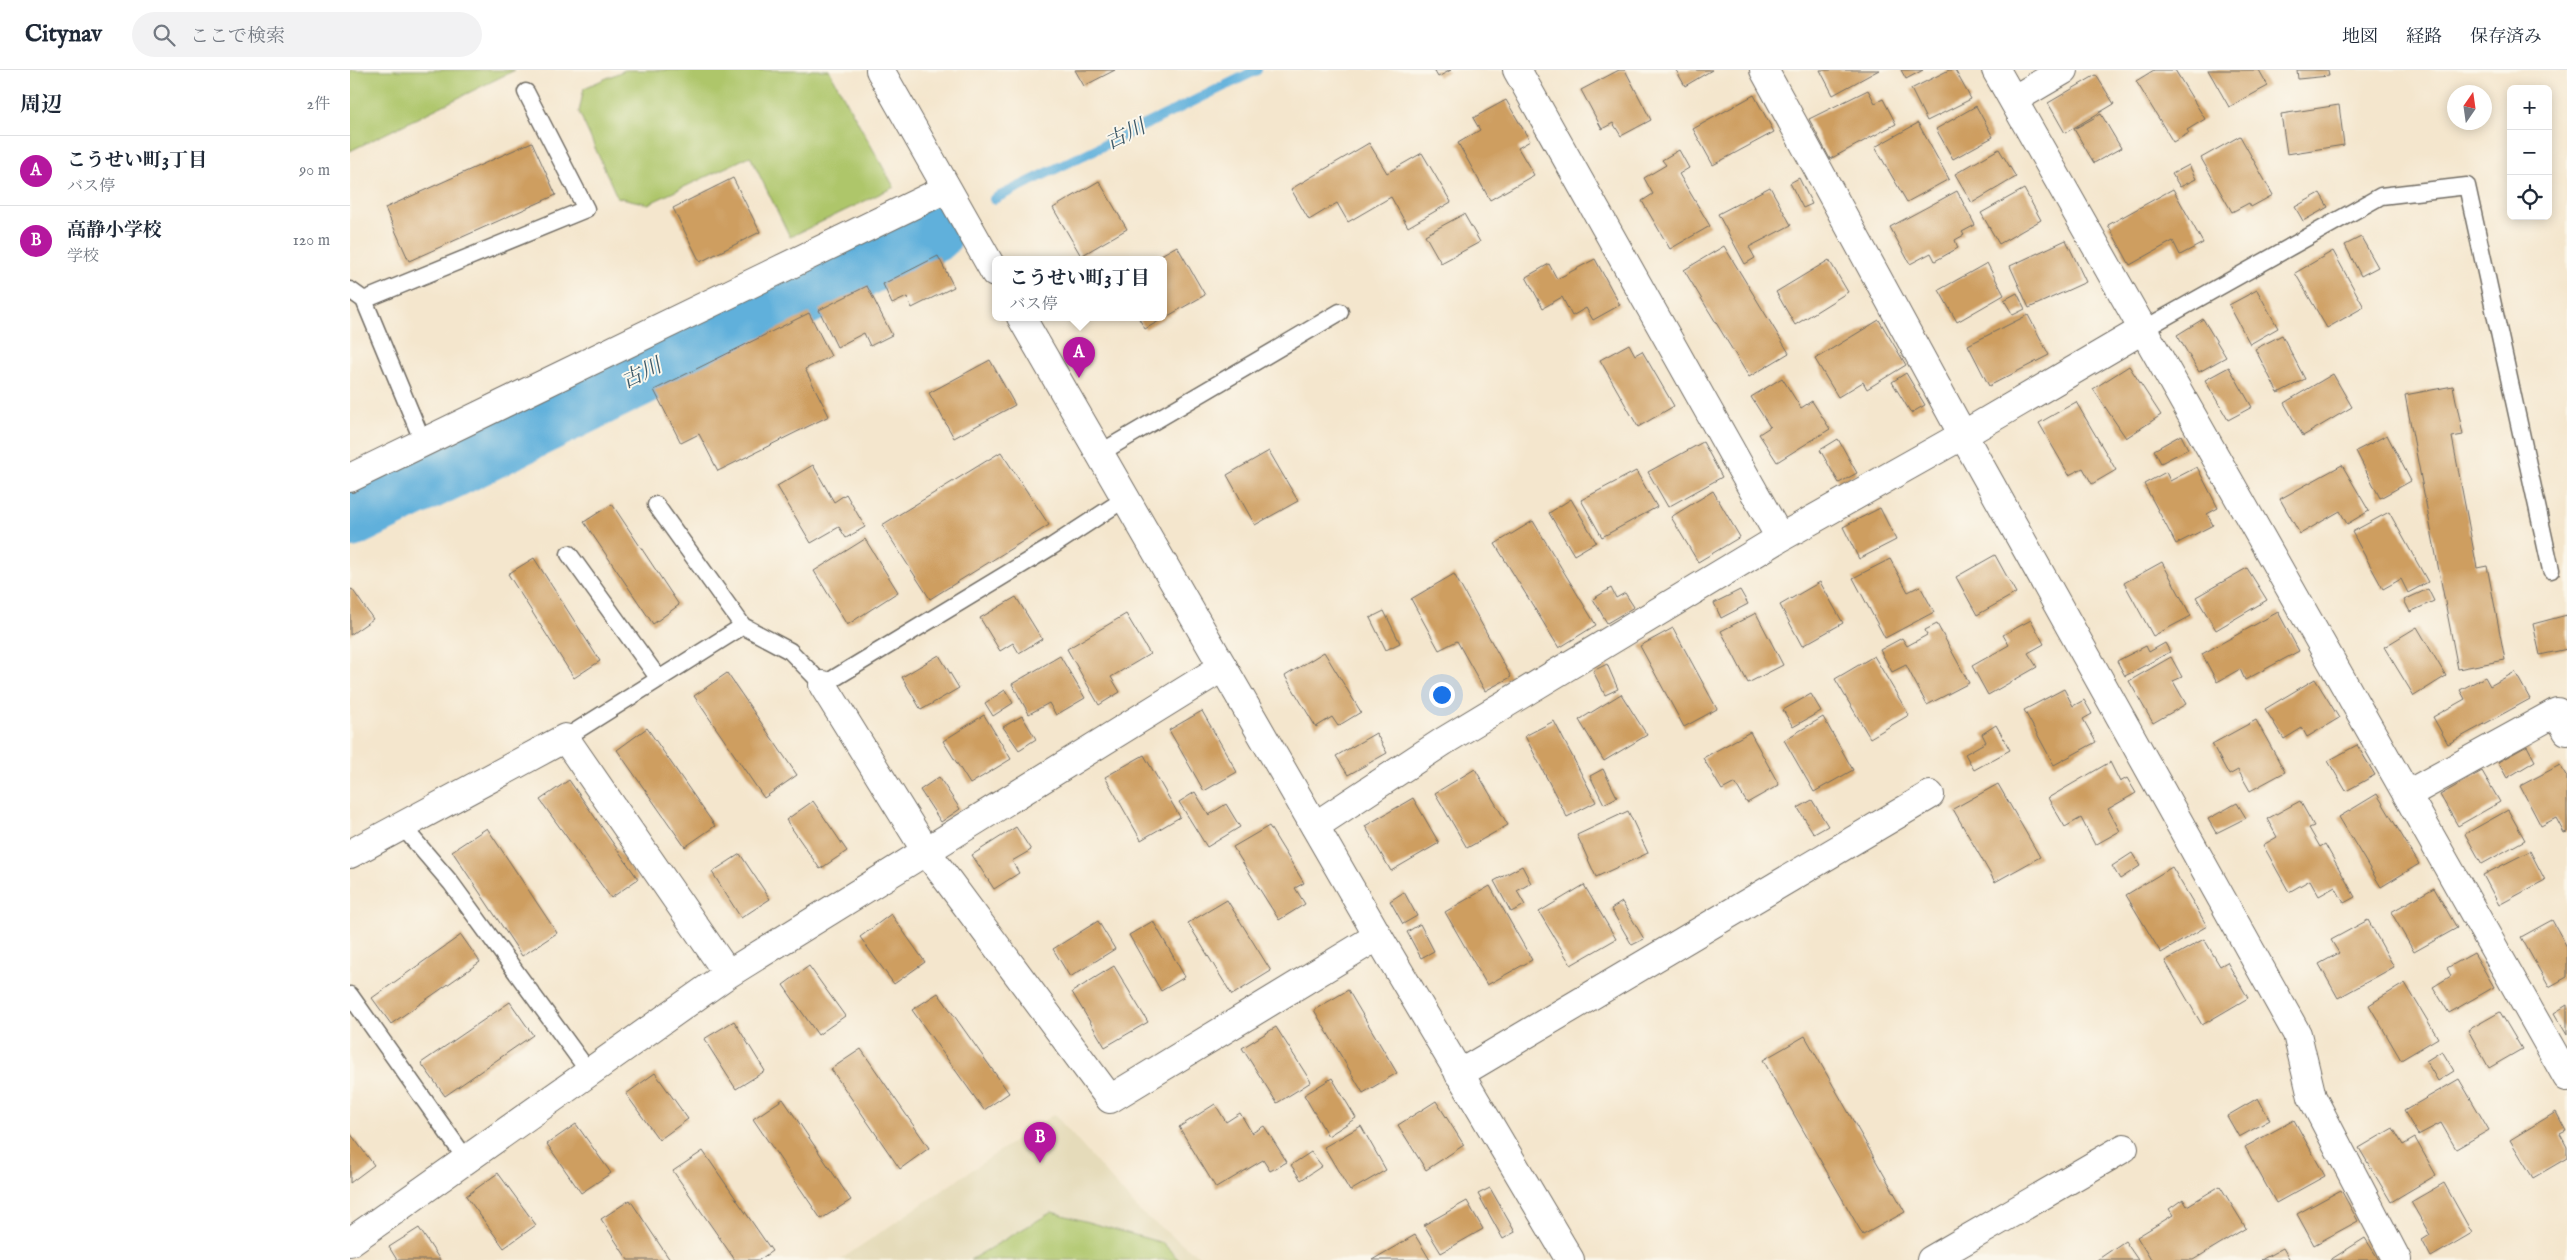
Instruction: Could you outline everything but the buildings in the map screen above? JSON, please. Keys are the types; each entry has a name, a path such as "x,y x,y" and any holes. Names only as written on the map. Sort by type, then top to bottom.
{"street":[{"path":"880,70 992,268"},
{"path":"1517,70 1780,538"},
{"path":"1764,70 1963,435 2297,1034 2312,1097 2397,1260"},
{"path":"1996,70 2567,1077"},
{"path":"2013,100 2064,70"},
{"path":"350,478 946,189"},
{"path":"1022,321 1378,936 1570,1260"},
{"path":"1315,826 1444,741 1780,538 1963,435 2144,329"},
{"path":"350,1242 728,974 1223,667"},
{"path":"823,685 926,851 1110,1099 1378,936"},
{"path":"2408,794 2557,712 2567,731"},
{"path":"350,854 565,738 728,974"},
{"path":"1459,1074 1930,795"},
{"path":"1931,1260 2124,1148"}],"lane":[{"path":"364,300 586,209 526,92"},
{"path":"2144,329 2382,196 2467,186 2551,570"},
{"path":"350,290 364,300 422,442"},
{"path":"1100,453 1340,312"},
{"path":"656,505 742,626 790,651 823,685 1051,547 1126,498"},
{"path":"570,554 659,679"},
{"path":"565,738 742,626"},
{"path":"402,826 451,883 589,1072"},
{"path":"350,995 466,1159"}],"shaded area":[{"path":"1054,1114 1140,1212 1204,1260 840,1260"}],"green space":[{"path":"350,70 515,70 350,151"},
{"path":"625,70 829,70 894,187 790,237 750,156 648,204 617,197 579,112 584,88"},
{"path":"1052,1212 1163,1243 1179,1260 970,1260"}],"waterway":[{"name":"古川","path":"994,199 1257,70"},
{"name":"古川","path":"350,516 932,231"}],"place":[{"name":"こうせい町3丁目","path":"1079,378"},
{"name":"高静小学校","path":"1040,1163"}]}
